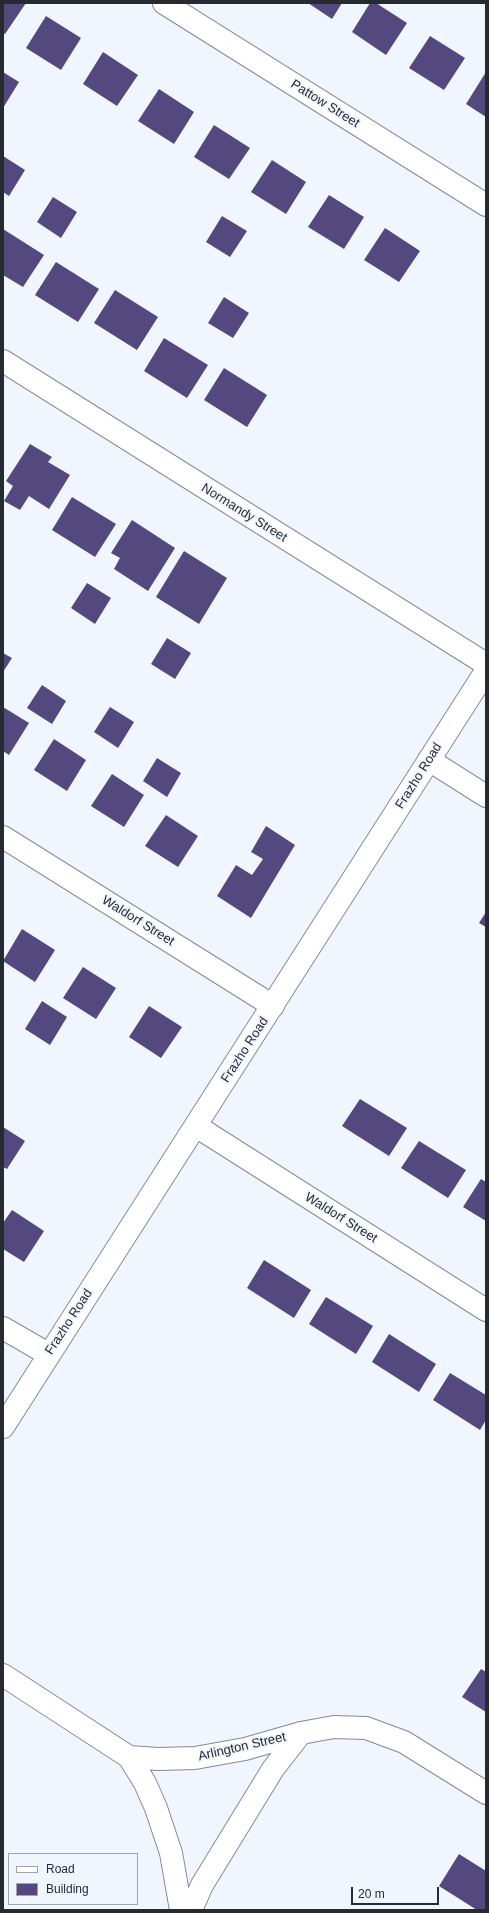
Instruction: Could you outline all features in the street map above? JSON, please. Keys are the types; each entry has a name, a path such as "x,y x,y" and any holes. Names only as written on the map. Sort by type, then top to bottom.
{"street":[{"name":"Pattow Street","path":"164,3 486,205"},
{"name":"Normandy Street","path":"3,361 486,664"},
{"name":"Frazho Road","path":"3,1427 48,1354 273,1006 486,671"},
{"path":"429,760 486,796"},
{"name":"Waldorf Street","path":"3,837 273,1006"},
{"name":"Waldorf Street","path":"196,1126 486,1310"},
{"path":"3,1328 48,1354"},
{"name":"Arlington Street","path":"3,1675 129,1757 158,1759 195,1758 245,1749 301,1733 350,1727 366,1728 378,1731 419,1751 486,1793"},
{"path":"191,1910 202,1885 273,1769 301,1733"},
{"path":"129,1757 145,1783 156,1808 170,1852 181,1910"}],"building":[{"path":"3,3 26,3 5,34 3,33"},
{"path":"308,3 342,3 332,19"},
{"path":"370,3 376,3 407,23 386,55 352,32"},
{"path":"46,16 81,38 61,70 26,48"},
{"path":"430,36 465,58 444,90 409,68"},
{"path":"103,52 138,75 117,106 83,84"},
{"path":"3,72 19,82 3,108"},
{"path":"486,72 486,117 466,104"},
{"path":"159,89 194,112 174,144 138,121"},
{"path":"214,125 250,148 229,179 194,157"},
{"path":"3,156 25,170 9,196 3,192"},
{"path":"272,160 306,182 286,214 251,192"},
{"path":"329,195 364,217 344,249 308,227"},
{"path":"53,197 77,212 61,238 37,222"},
{"path":"222,216 247,231 230,257 206,242"},
{"path":"385,228 420,251 399,282 364,260"},
{"path":"3,229 44,255 23,287 3,275"},
{"path":"56,262 99,289 78,322 35,295"},
{"path":"115,290 158,317 137,350 94,323"},
{"path":"224,297 249,313 233,338 208,323"},
{"path":"164,338 208,365 187,398 144,371"},
{"path":"224,368 267,395 247,427 204,400"},
{"path":"30,444 52,457 48,462 70,475 49,509 29,496 20,510 4,501 13,486 6,481"},
{"path":"72,497 116,524 95,557 52,530"},
{"path":"132,520 175,548 148,591 114,569 120,558 111,553"},
{"path":"184,551 227,578 199,624 156,597"},
{"path":"87,583 111,598 95,624 71,608"},
{"path":"167,638 191,653 175,679 151,664"},
{"path":"3,653 12,658 3,672"},
{"path":"42,685 66,701 52,724 27,708"},
{"path":"3,707 29,723 9,755 3,751"},
{"path":"110,707 134,722 118,748 94,732"},
{"path":"54,739 86,760 67,791 34,770"},
{"path":"157,758 181,773 167,797 143,781"},
{"path":"112,774 144,795 124,827 91,806"},
{"path":"166,815 198,836 178,867 145,846"},
{"path":"266,826 295,845 251,918 217,896 236,865 252,875 263,859 251,852"},
{"path":"486,912 486,927 479,923"},
{"path":"22,929 55,950 35,982 3,961"},
{"path":"83,967 116,988 96,1019 63,998"},
{"path":"42,1001 67,1017 50,1045 25,1029"},
{"path":"149,1006 182,1027 161,1058 129,1037"},
{"path":"360,1099 407,1128 389,1156 342,1126"},
{"path":"3,1127 25,1141 7,1169 3,1167"},
{"path":"419,1141 466,1170 448,1198 401,1168"},
{"path":"481,1179 486,1182 486,1221 463,1207"},
{"path":"12,1210 44,1231 24,1262 3,1249 3,1223"},
{"path":"264,1260 311,1290 294,1318 247,1288"},
{"path":"326,1297 373,1326 356,1354 309,1324"},
{"path":"389,1334 436,1364 419,1392 372,1362"},
{"path":"450,1373 486,1395 486,1420 480,1430 433,1400"},
{"path":"481,1669 486,1672 486,1712 462,1697"},
{"path":"459,1854 486,1871 486,1910 477,1910 439,1886"}]}
